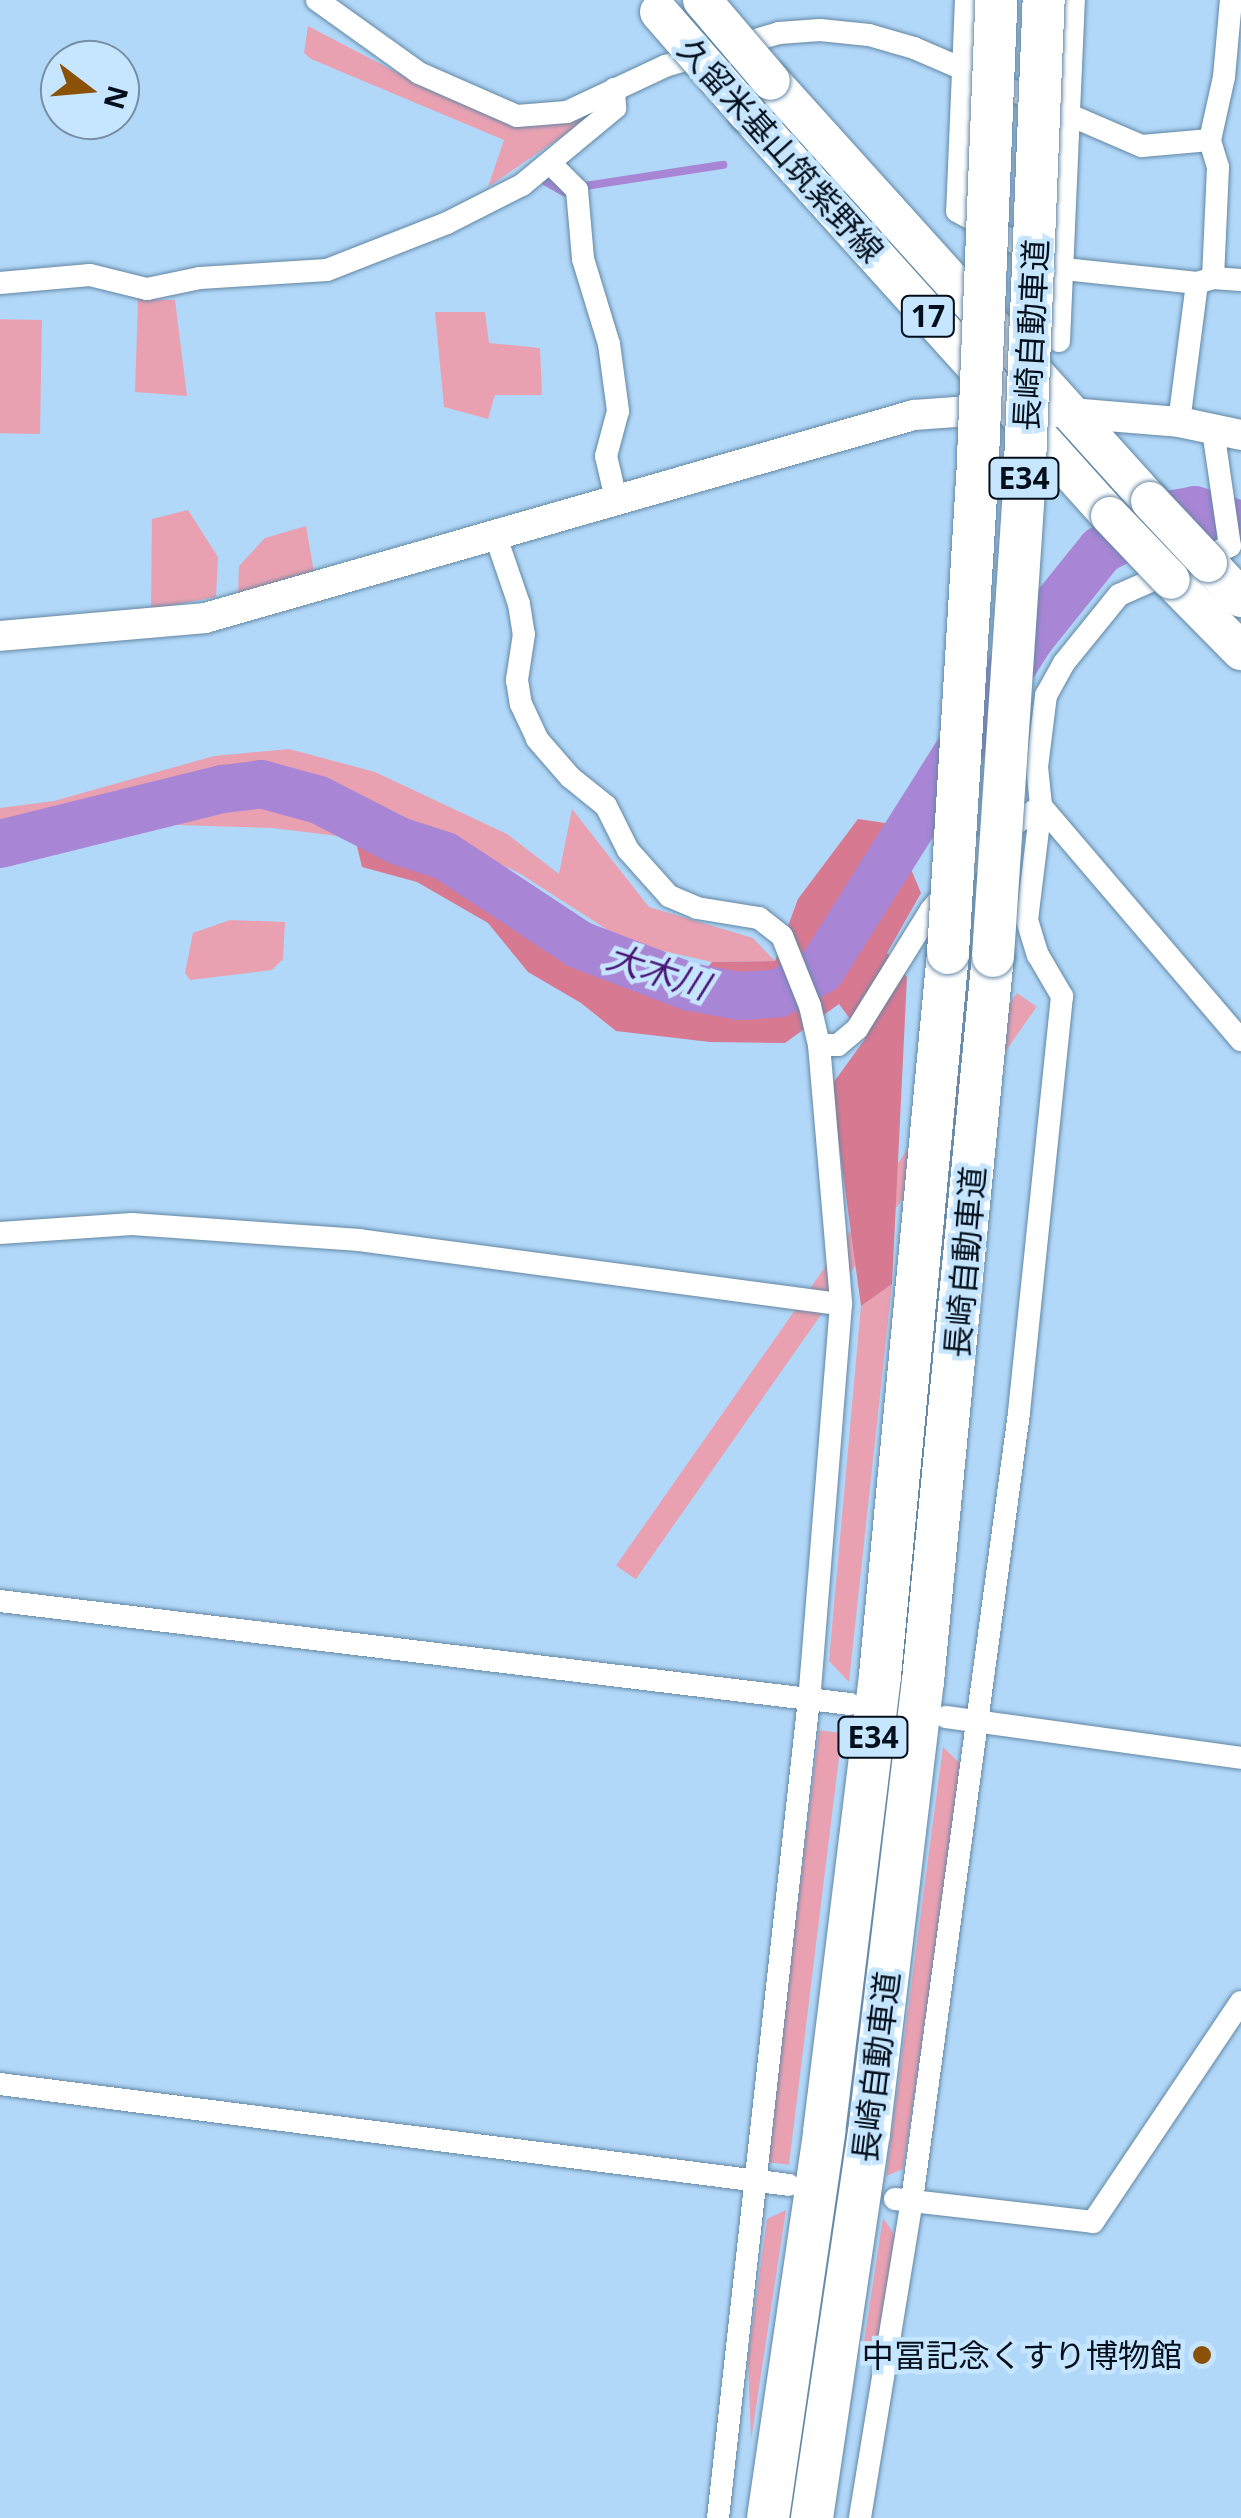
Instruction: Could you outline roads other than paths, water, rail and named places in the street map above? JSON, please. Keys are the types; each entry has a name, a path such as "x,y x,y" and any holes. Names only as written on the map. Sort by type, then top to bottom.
{"highway":[{"name":"長崎自動車道","path":"768,2518 824,2132 880,1674 948,953 976,484 996,0"},
{"name":"長崎自動車道","path":"812,2518 869,2133 923,1681 992,956 1024,489 1044,0"}],"main road":[{"name":"久留米基山筑紫野線","path":"702,0 1068,413 1150,500 1228,550 1241,598"},
{"name":"久留米基山筑紫野線","path":"654,6 1011,408 1241,651"}],"street":[{"path":"317,0 418,74 517,116 567,112 665,66 780,33 820,30 869,35 964,70 1142,146 1210,140"},
{"path":"966,0 957,210 1064,269 1241,280"},
{"path":"1058,341 1072,118 1074,0"},
{"path":"1179,422 1205,280 1218,167 1210,140 1224,77 1231,0"},
{"path":"0,283 90,275 147,289 200,278 327,270 446,224 522,185 615,108 614,90"},
{"path":"551,164 577,190 584,259 609,344 618,411 606,456 616,499"},
{"path":"0,636 205,618 496,538 616,499 914,415 1011,408 1179,422 1227,432 1217,478 1228,550 1118,594 1064,663 1046,695 1037,767 1041,806 1028,920 1038,955 1062,996 1021,1393 979,1724 904,2199 860,2518"},
{"path":"496,538 520,604 524,634 517,680 521,704 537,739 570,778 606,806 628,850 669,896 696,908 759,918 782,936 810,1006 819,1044 841,1304 808,1698 718,2518"},
{"path":"1041,806 1241,1040"},
{"path":"819,1044 838,1046 857,1029 931,910 986,845 1041,806"},
{"path":"0,1234 132,1224 359,1240 841,1304"},
{"path":"0,1601 850,1704"},
{"path":"946,1717 1241,1758"},
{"path":"904,2199 1093,2222 1241,2002"},
{"path":"0,2084 789,2185"}],"waterway":[{"path":"585,186 723,165"},
{"path":"546,182 564,192"},
{"name":"大木川","path":"0,844 223,789 261,784 319,800 399,841 445,856 580,945 690,987 740,996 779,993 821,970 1031,637 1101,550 1168,515 1195,510 1241,525"}],"place":[{"name":"中冨記念くすり博物館","path":"1202,2355"}]}
